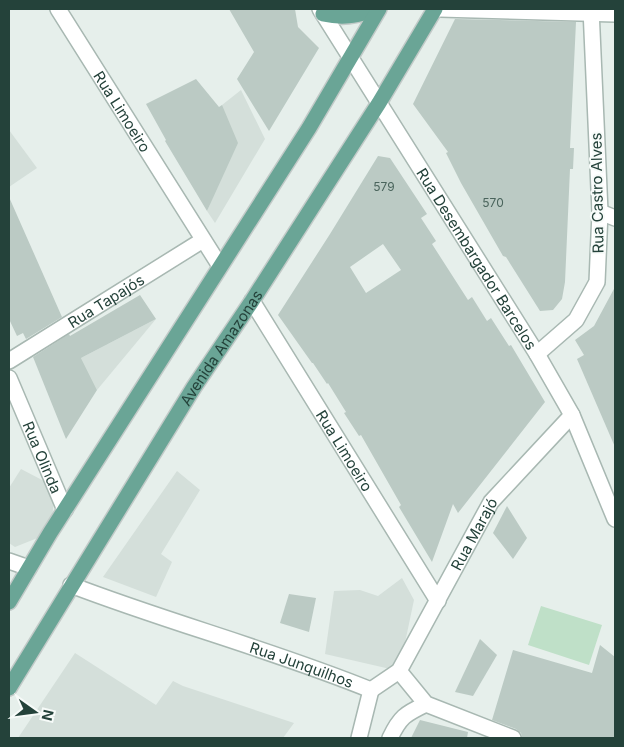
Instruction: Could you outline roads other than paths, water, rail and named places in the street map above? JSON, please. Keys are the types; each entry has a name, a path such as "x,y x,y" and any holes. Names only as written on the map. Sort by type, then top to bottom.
{"main road":[{"path":"322,11 339,17 348,17 379,9"},
{"path":"9,602 65,510 309,128 379,9"},
{"name":"Avenida Amazonas","path":"9,688 194,387 379,104 435,9"}],"street":[{"name":"Rua Limoeiro","path":"58,9 220,266"},
{"path":"440,9 591,11 615,14"},
{"name":"Rua Desembargador Barcelos","path":"322,11 537,354 572,416 615,519"},
{"name":"Rua Castro Alves","path":"537,354 576,320 597,282 600,212 591,11"},
{"path":"600,212 615,218"},
{"name":"Rua Tapajós","path":"9,361 203,240"},
{"name":"Rua Limoeiro","path":"252,301 438,601"},
{"name":"Rua Olinda","path":"9,378 65,510"},
{"name":"Rua Marajó","path":"399,671 491,502 572,416"},
{"path":"9,561 29,568"},
{"name":"Rua Junquilhos","path":"71,585 130,608 331,674 371,690 399,671"},
{"path":"399,671 426,704 513,738"},
{"path":"359,738 371,690"},
{"path":"390,738 398,721 426,704"}]}
